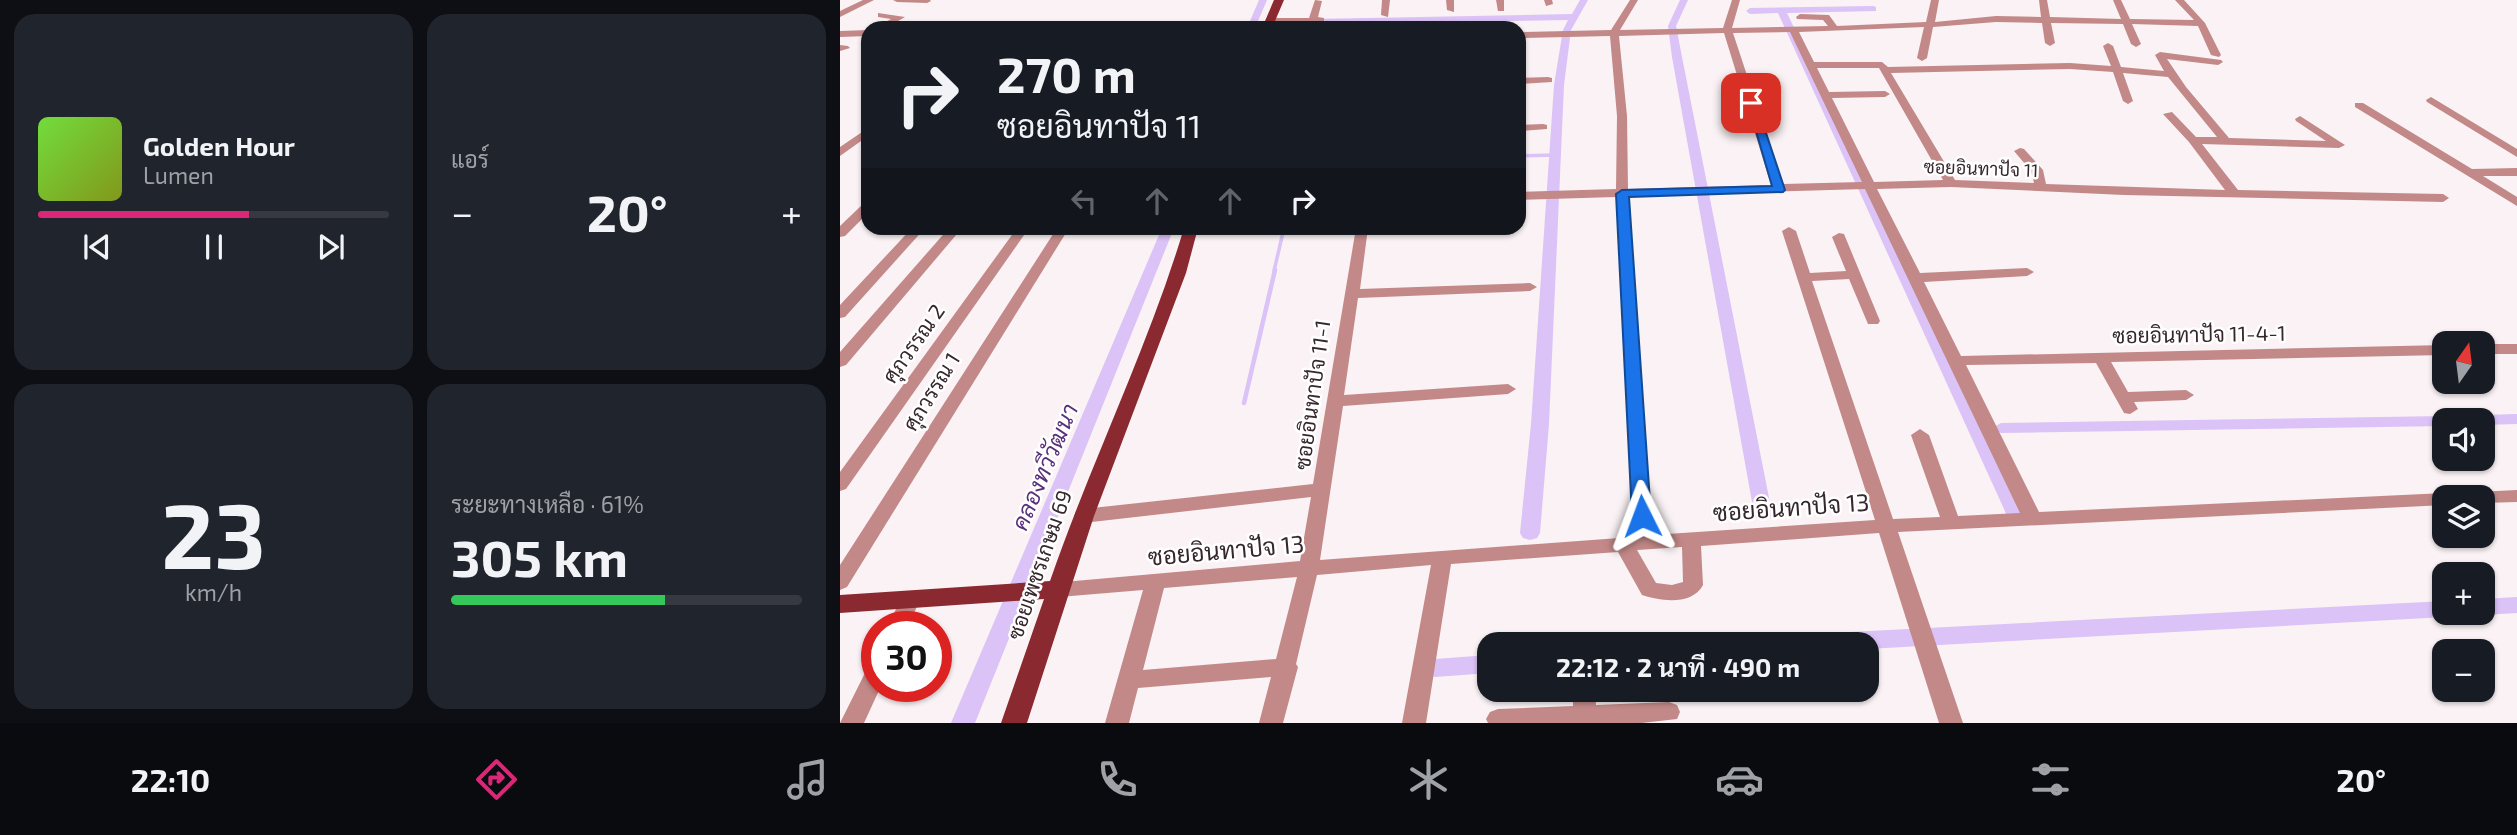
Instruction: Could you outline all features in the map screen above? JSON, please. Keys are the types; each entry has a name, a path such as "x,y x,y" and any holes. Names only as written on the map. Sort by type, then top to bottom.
{"main road":[{"path":"1269,21 1279,0"},
{"name":"ซอยเพชรเกษม 69","path":"1014,723 1047,590 1083,516 1178,273 1189,235"},
{"path":"840,604 1047,590"}],"street":[{"path":"840,11 870,0"},
{"path":"897,0 927,1"},
{"path":"1385,15 1386,0"},
{"path":"1450,0 1451,10"},
{"path":"1634,0 1614,33 1622,116 1622,194 1634,543 1649,589 1674,593 1682,592 1693,585 1691,539"},
{"path":"1737,0 1727,30 1779,190"},
{"path":"1922,58 1935,0"},
{"path":"2043,0 2050,43"},
{"path":"2117,0 2136,44"},
{"path":"2179,0 2201,23 2217,59 2161,54 2170,74 2227,142"},
{"path":"1305,21 1317,20 1318,1"},
{"path":"881,15 901,17 893,21"},
{"path":"1526,35 1778,29 1795,25 1834,28 1996,19 2201,23"},
{"path":"1795,25 1866,186 2032,517"},
{"path":"840,34 861,33"},
{"path":"2108,46 2128,101"},
{"path":"1811,65 1877,64 1886,70 1951,183"},
{"path":"1886,70 2070,66 2170,74"},
{"path":"1526,81 1548,80"},
{"path":"1825,95 1885,94"},
{"path":"2431,100 2517,154"},
{"path":"2359,105 2517,202"},
{"path":"2168,114 2193,140 2234,193"},
{"path":"2193,140 2339,145 2300,119"},
{"path":"1526,128 1542,127"},
{"path":"840,153 861,136"},
{"path":"2020,151 2037,170 2042,188"},
{"path":"2468,173 2517,172"},
{"name":"ซอยอินทาปัจ 11","path":"1526,196 1951,183 2042,188 2443,198"},
{"path":"840,233 861,213"},
{"path":"1789,231 1951,723"},
{"path":"840,314 913,235"},
{"path":"840,362 950,235"},
{"name":"ศุภวรรณ 2","path":"840,485 1018,235"},
{"name":"ศุภวรรณ 1","path":"840,582 1059,235"},
{"name":"ซอยอินทาปัจ 11-1","path":"1271,723 1287,667 1309,568 1361,235"},
{"path":"1839,237 1873,321"},
{"path":"1914,278 2027,272"},
{"path":"1804,277 1855,275"},
{"path":"1350,294 1530,287"},
{"path":"2496,349 2517,349"},
{"name":"ซอยอินทาปัจ 11-4-1","path":"1955,361 2432,350"},
{"path":"2101,358 2126,403 2186,395"},
{"path":"1336,401 1508,389"},
{"path":"1920,435 1951,522"},
{"path":"1083,516 1322,489"},
{"path":"2495,497 2517,496"},
{"name":"ซอยอินทาปัจ 13","path":"1047,590 1442,557 1885,526 2432,500"},
{"path":"1414,723 1442,557"},
{"path":"1117,723 1156,581"},
{"path":"906,611 911,600"},
{"path":"1128,680 1287,667"},
{"path":"852,723 862,702"},
{"path":"1584,702 1585,720"},
{"path":"1498,719 1585,720 1670,712"}],"waterway":[{"name":"คลองทวีวัฒนา","path":"1254,21 1263,0"},
{"path":"1530,533 1540,424 1559,85 1567,30 1584,0"},
{"path":"1684,0 1672,26 1763,513"},
{"path":"1781,10 1873,9"},
{"path":"1750,11 1781,10"},
{"path":"1781,10 2013,509"},
{"path":"1366,21 1574,17"},
{"path":"1526,156 1555,155"},
{"name":"คลองทวีวัฒนา","path":"963,723 1165,235"},
{"path":"1274,271 1282,235"},
{"path":"1244,403 1275,270"},
{"path":"2495,420 2517,419"},
{"path":"2001,428 2432,421"},
{"path":"2495,606 2517,605"},
{"path":"1879,639 2432,610"},
{"path":"1435,668 1477,665"}],"route":[{"path":"1642,516 1622,194 1779,190 1751,103"}]}
